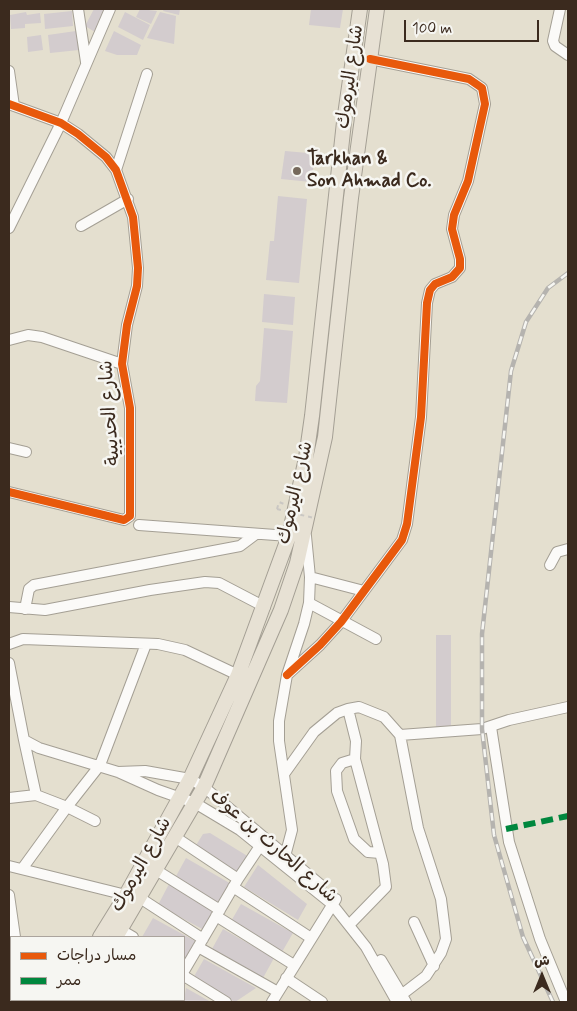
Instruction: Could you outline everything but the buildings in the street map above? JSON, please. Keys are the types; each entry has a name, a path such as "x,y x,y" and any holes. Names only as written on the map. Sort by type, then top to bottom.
{"highway":[{"name":"شارع اليرموك","path":"119,934 175,797 238,675 265,607 289,536 306,458 312,416 349,80 360,9"},
{"name":"شارع اليرموك","path":"101,936 156,870 204,788 281,610 297,563 306,532 330,400 352,198 377,9"},
{"path":"349,80 366,83"},
{"path":"282,556 297,563"}],"street":[{"path":"78,9 86,62"},
{"path":"9,228 60,123 110,9"},
{"path":"560,9 553,41 555,46 568,55"},
{"path":"287,675 320,645 341,622 402,540 407,524 421,417 427,303 430,290 435,284 452,277 460,268 460,259 452,230 454,215 468,181 485,104 482,88 469,79 370,59"},
{"path":"9,71 11,105"},
{"path":"116,170 147,74"},
{"name":"شارع الحديبية","path":"9,492 124,520 129,518 132,465 130,415 122,364 127,325 137,286 138,268 136,234 128,199 116,170 92,144 60,123 11,105"},
{"path":"81,226 128,199"},
{"path":"9,340 28,335 42,336 122,364"},
{"path":"9,448 26,452"},
{"path":"139,525 289,536"},
{"path":"284,860 292,830 279,730 287,675 304,624 308,603 310,577 306,532"},
{"path":"25,609 30,588 34,585 240,546 256,534"},
{"path":"550,565 557,552 568,549"},
{"path":"310,577 364,591"},
{"path":"9,607 45,610 205,582 219,583 265,607"},
{"path":"308,603 376,639"},
{"path":"9,644 23,639 146,644 184,650 238,675"},
{"path":"22,869 67,806 100,765 146,644"},
{"path":"9,663 36,795"},
{"path":"400,734 465,731 491,727 509,720 568,706"},
{"path":"284,774 314,732 337,714 348,709 359,707 384,717 400,734 418,828 441,899 446,925 446,938 434,966 426,976 400,999"},
{"path":"348,709 356,740 356,759 380,853 386,887 352,922"},
{"path":"491,727 508,842 540,940 566,1002"},
{"name":"شارع الحارث بن عوف","path":"24,740 39,748 100,765 175,797 195,803 284,860"},
{"path":"356,759 342,763 336,771 337,791 354,839 368,852 380,853"},
{"path":"118,772 144,771 185,778"},
{"name":"شارع الحارث بن عوف","path":"185,778 204,788 284,860 334,901 352,922 400,999"},
{"path":"9,798 36,795 67,806 94,821"},
{"path":"175,837 311,938"},
{"path":"185,969 235,883 260,846"},
{"path":"9,866 133,896 201,943 278,992"},
{"path":"156,870 294,965"},
{"path":"9,895 15,936"},
{"path":"272,1002 334,901"},
{"path":"414,922 434,966"},
{"path":"185,972 226,1002"},
{"path":"286,978 322,1002"}],"path":[{"path":"279,502 277,509 314,518"}],"railway":[{"path":"553,1002 523,937 494,835 482,729 482,634 511,371 526,322 548,288 568,273"}],"marked path":[{"path":"506,829 568,816"}],"cycle path":[{"path":"287,675 320,645 341,622 402,540 407,524 421,417 427,303 430,290 435,284 452,277 460,268 460,259 452,229 454,215 468,181 485,104 482,88 469,79 370,59"},
{"path":"9,104 61,123 106,157 116,170 133,217 138,268 137,286 127,325 122,364 130,408 130,516 124,520 9,492"}],"place":[{"name":"Tarkhan & Son Ahmad Co.","path":"297,171"}]}
